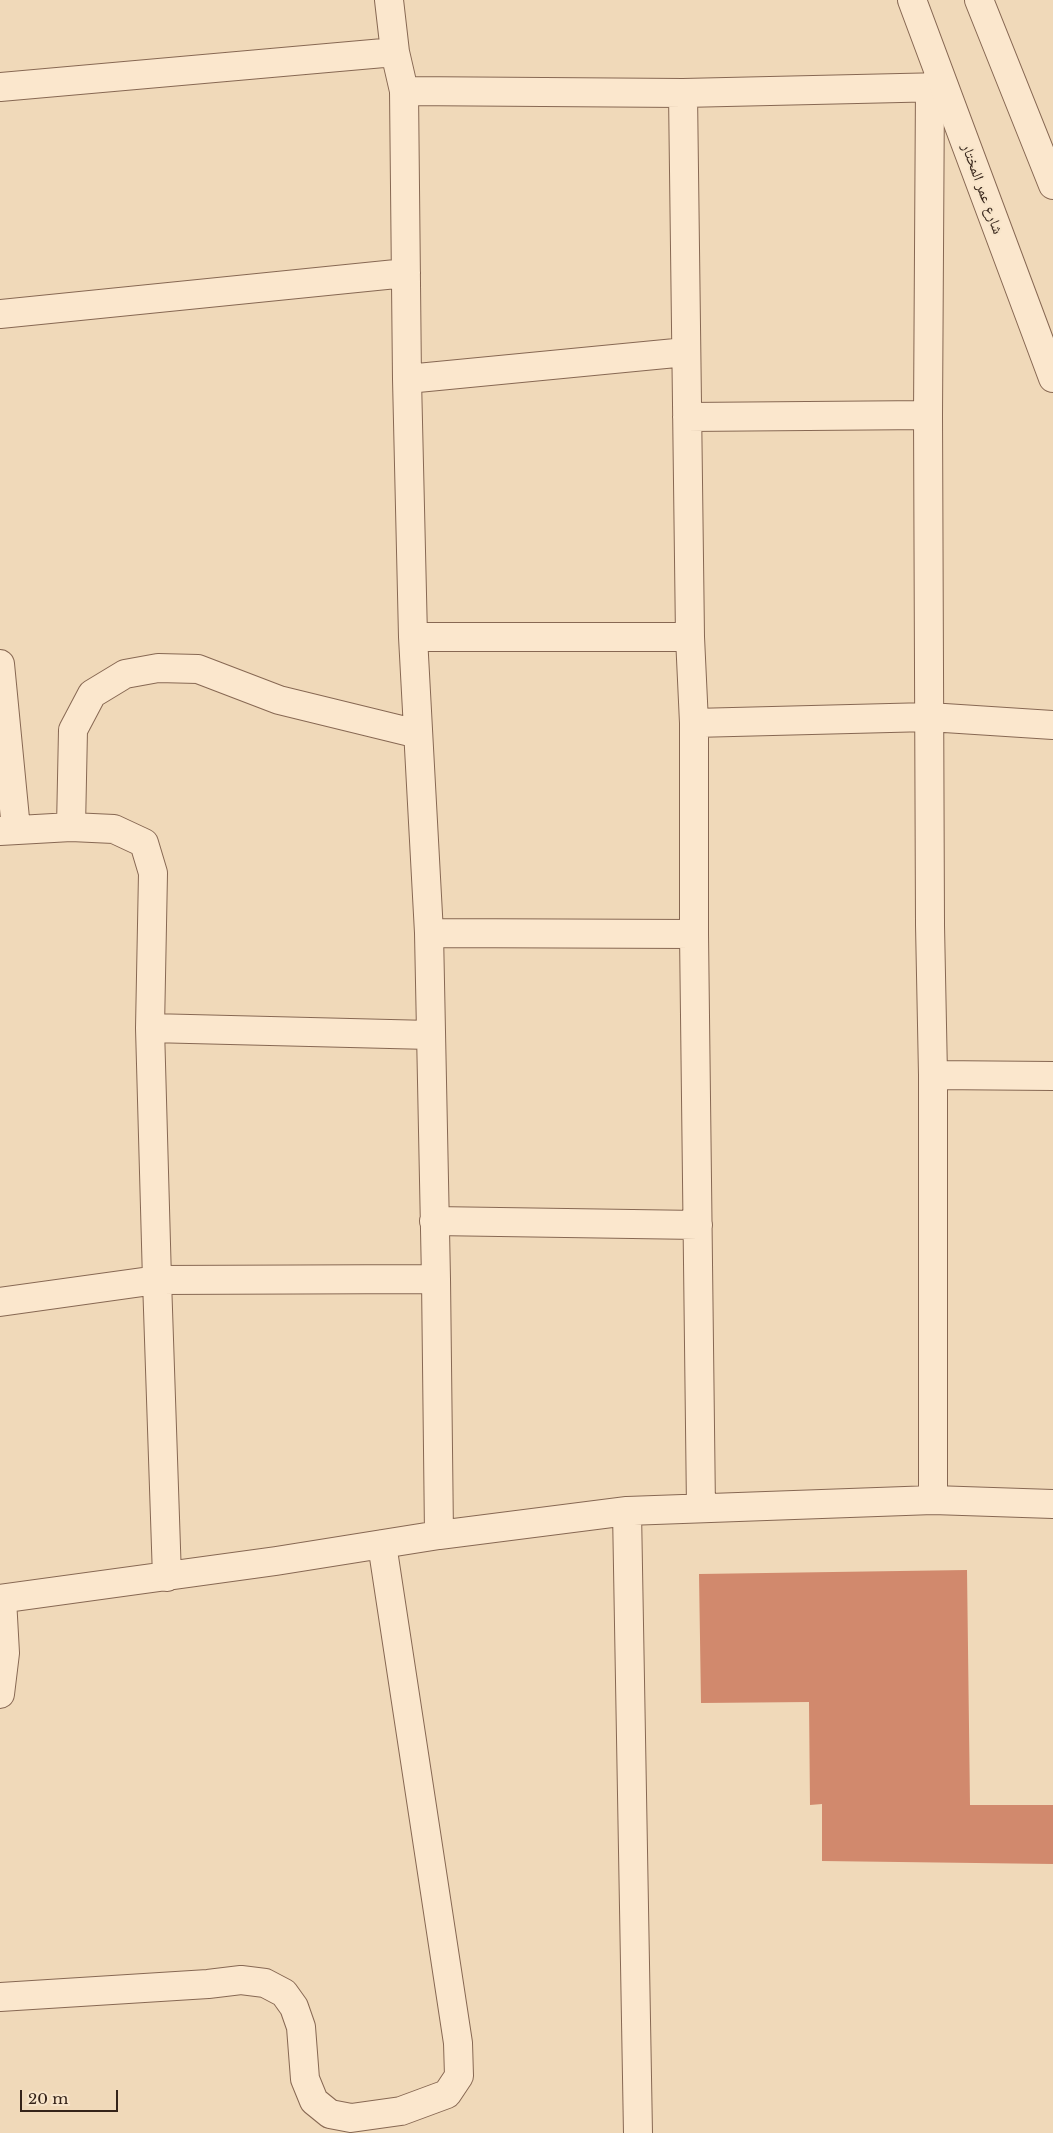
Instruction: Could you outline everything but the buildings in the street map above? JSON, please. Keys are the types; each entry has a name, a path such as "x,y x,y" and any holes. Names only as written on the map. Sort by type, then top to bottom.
{"street":[{"path":"389,0 395,52 404,91 407,379 413,637 428,932 436,1278 439,1535"},
{"name":"شارع عمر المختار","path":"912,0 937,86 1053,378"},
{"path":"979,0 1053,185"},
{"path":"0,87 395,52"},
{"path":"404,91 683,93 937,86 928,415 930,915 933,1074 932,1500"},
{"path":"683,93 690,637 694,723 694,934 701,1508"},
{"path":"0,314 406,273"},
{"path":"407,379 686,352"},
{"path":"687,417 928,415"},
{"path":"413,637 690,637"},
{"path":"0,664 8,830 71,827 114,829 144,843 153,873 150,1028 156,1280 167,1577"},
{"path":"71,827 73,730 92,694 125,674 158,668 198,670 279,700 418,734"},
{"path":"694,723 929,716 1053,725"},
{"path":"428,932 694,934"},
{"path":"150,1028 430,1035"},
{"path":"933,1074 1053,1076"},
{"path":"434,1221 698,1224"},
{"path":"0,1302 156,1280 436,1278"},
{"path":"0,1694 5,1653 1,1599 167,1577 439,1535 626,1511 932,1500 1053,1504"},
{"path":"626,1511 638,2133"},
{"path":"0,1997 241,1980 265,1983 284,1993 294,2007 301,2027 305,2079 314,2101 330,2114 351,2118 401,2111 447,2094 459,2076 458,2043 382,1544"}]}
